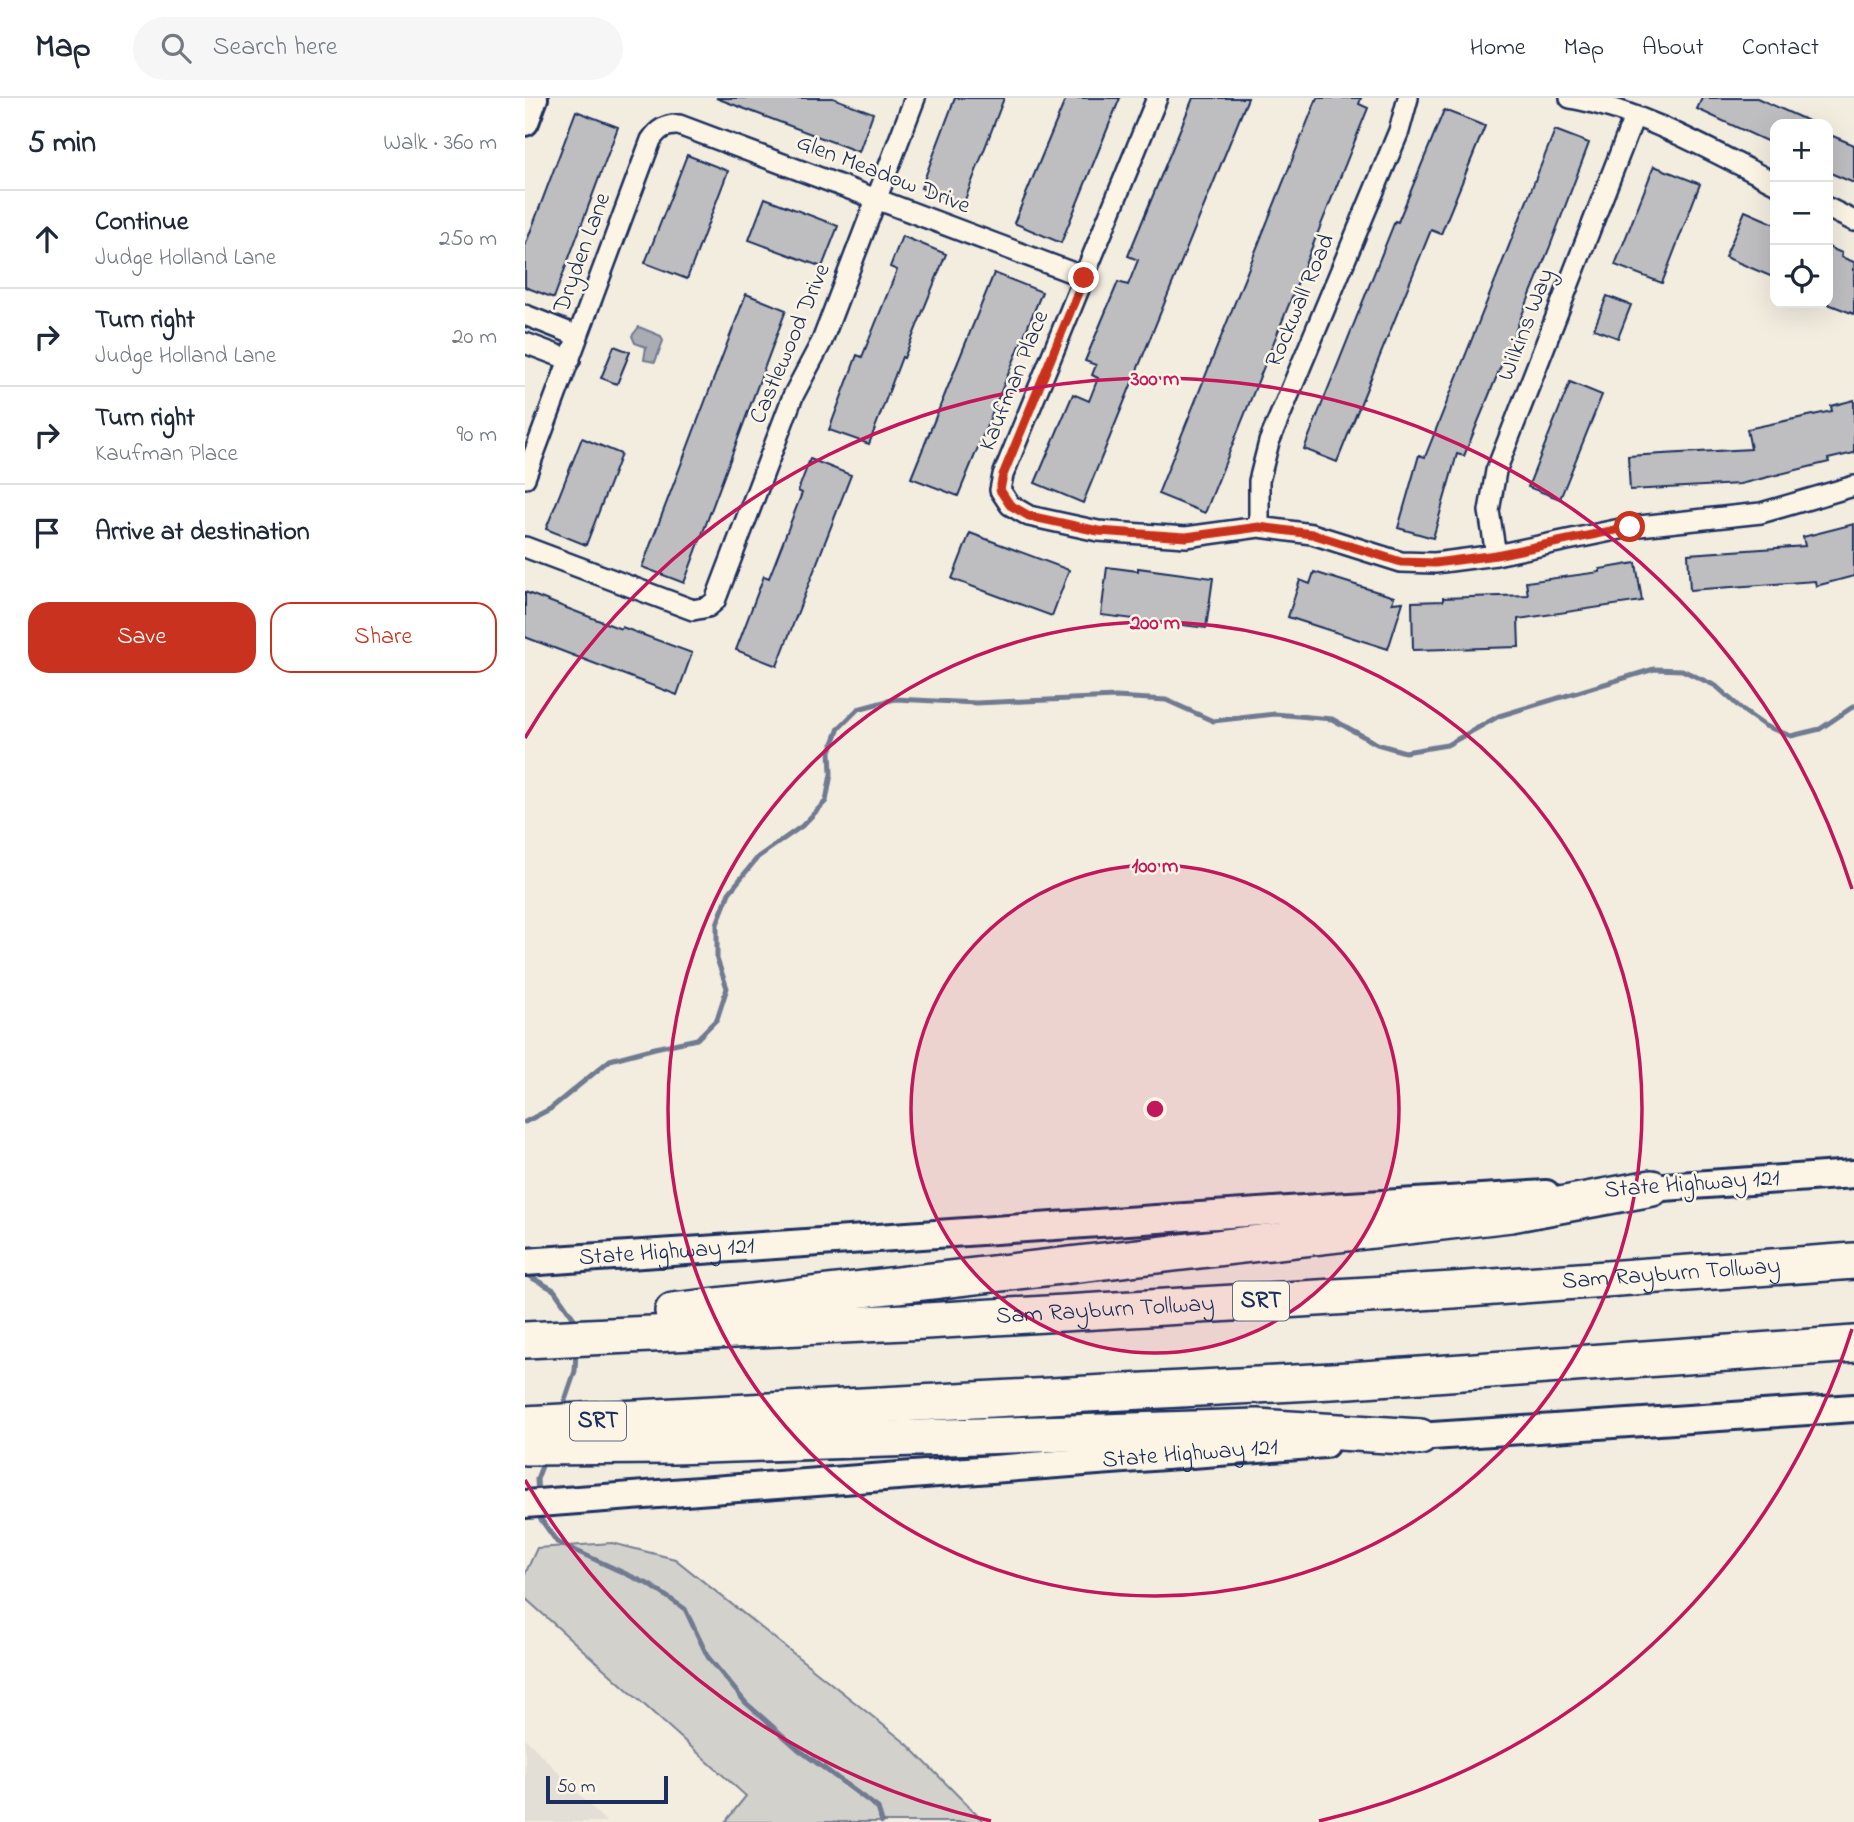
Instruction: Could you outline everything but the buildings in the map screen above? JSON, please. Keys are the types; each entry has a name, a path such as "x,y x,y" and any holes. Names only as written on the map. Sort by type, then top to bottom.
{"highway":[{"path":"533,1340 584,1322 667,1322 1511,1214 1652,1188"},
{"name":"Sam Rayburn Tollway","path":"667,1322 940,1320 1440,1291 1854,1261"},
{"name":"SRT","path":"525,1424 672,1432 1854,1344"},
{"path":"525,1447 672,1432 1257,1427 1420,1437"}],"main road":[{"path":"525,122 534,98"},
{"name":"State Highway 121","path":"525,1262 1333,1206 1854,1174"},
{"name":"State Highway 121","path":"525,1504 1420,1437 1854,1408"}],"street":[{"name":"Castlewood Drive","path":"525,547 692,610 708,607 718,594 793,396 822,341 915,98"},
{"name":"Kaufman Place","path":"1157,98 1003,475 1000,490 1010,505 1029,516 1098,531 1186,537 1259,527"},
{"name":"Rockwall Road","path":"1259,527 1259,481 1269,442 1399,131 1408,98"},
{"path":"1570,98 1587,101 1672,132 1773,182"},
{"name":"Wilkins Way","path":"1496,555 1489,511 1496,471 1635,117"},
{"name":"Glen Meadow Drive","path":"664,127 679,125 1084,278"},
{"name":"Dryden Lane","path":"525,478 651,140 664,127"},
{"path":"1833,210 1854,221"},
{"path":"525,315 578,336"},
{"path":"525,343 570,360"},
{"path":"1259,527 1312,534 1401,562 1435,563 1496,555 1630,527 1761,513 1854,486"}],"shaded area":[{"path":"639,327 661,336 663,341 655,362 644,360 646,347 635,343 632,336"},
{"path":"612,1543 675,1559 907,1744 984,1822 725,1822 746,1796 525,1598 525,1574 537,1548"},
{"path":"525,1738 606,1822 525,1822"}],"waterway":[{"path":"525,1122 550,1109 610,1060 697,1039 717,1019 727,988 717,959 717,924 729,893 758,857 802,826 826,801 831,774 830,751 839,728 858,709 895,699 976,703 1116,697 1166,700 1213,721 1275,714 1332,719 1377,744 1405,752 1447,745 1499,716 1654,669 1682,670 1716,686 1765,726 1791,736 1820,729 1854,706"},
{"path":"525,1274 554,1290 577,1323"},
{"path":"562,1409 575,1371 576,1351"},
{"path":"538,1496 537,1479 545,1458"},
{"path":"539,1509 540,1518 557,1542 650,1585 685,1609 708,1657 746,1703 798,1749 878,1808 882,1822"}],"route":[{"path":"1084,278 1003,475 1000,490 1010,505 1029,516 1098,531 1186,537 1259,527 1312,534 1401,562 1435,563 1496,555 1630,527"}]}
